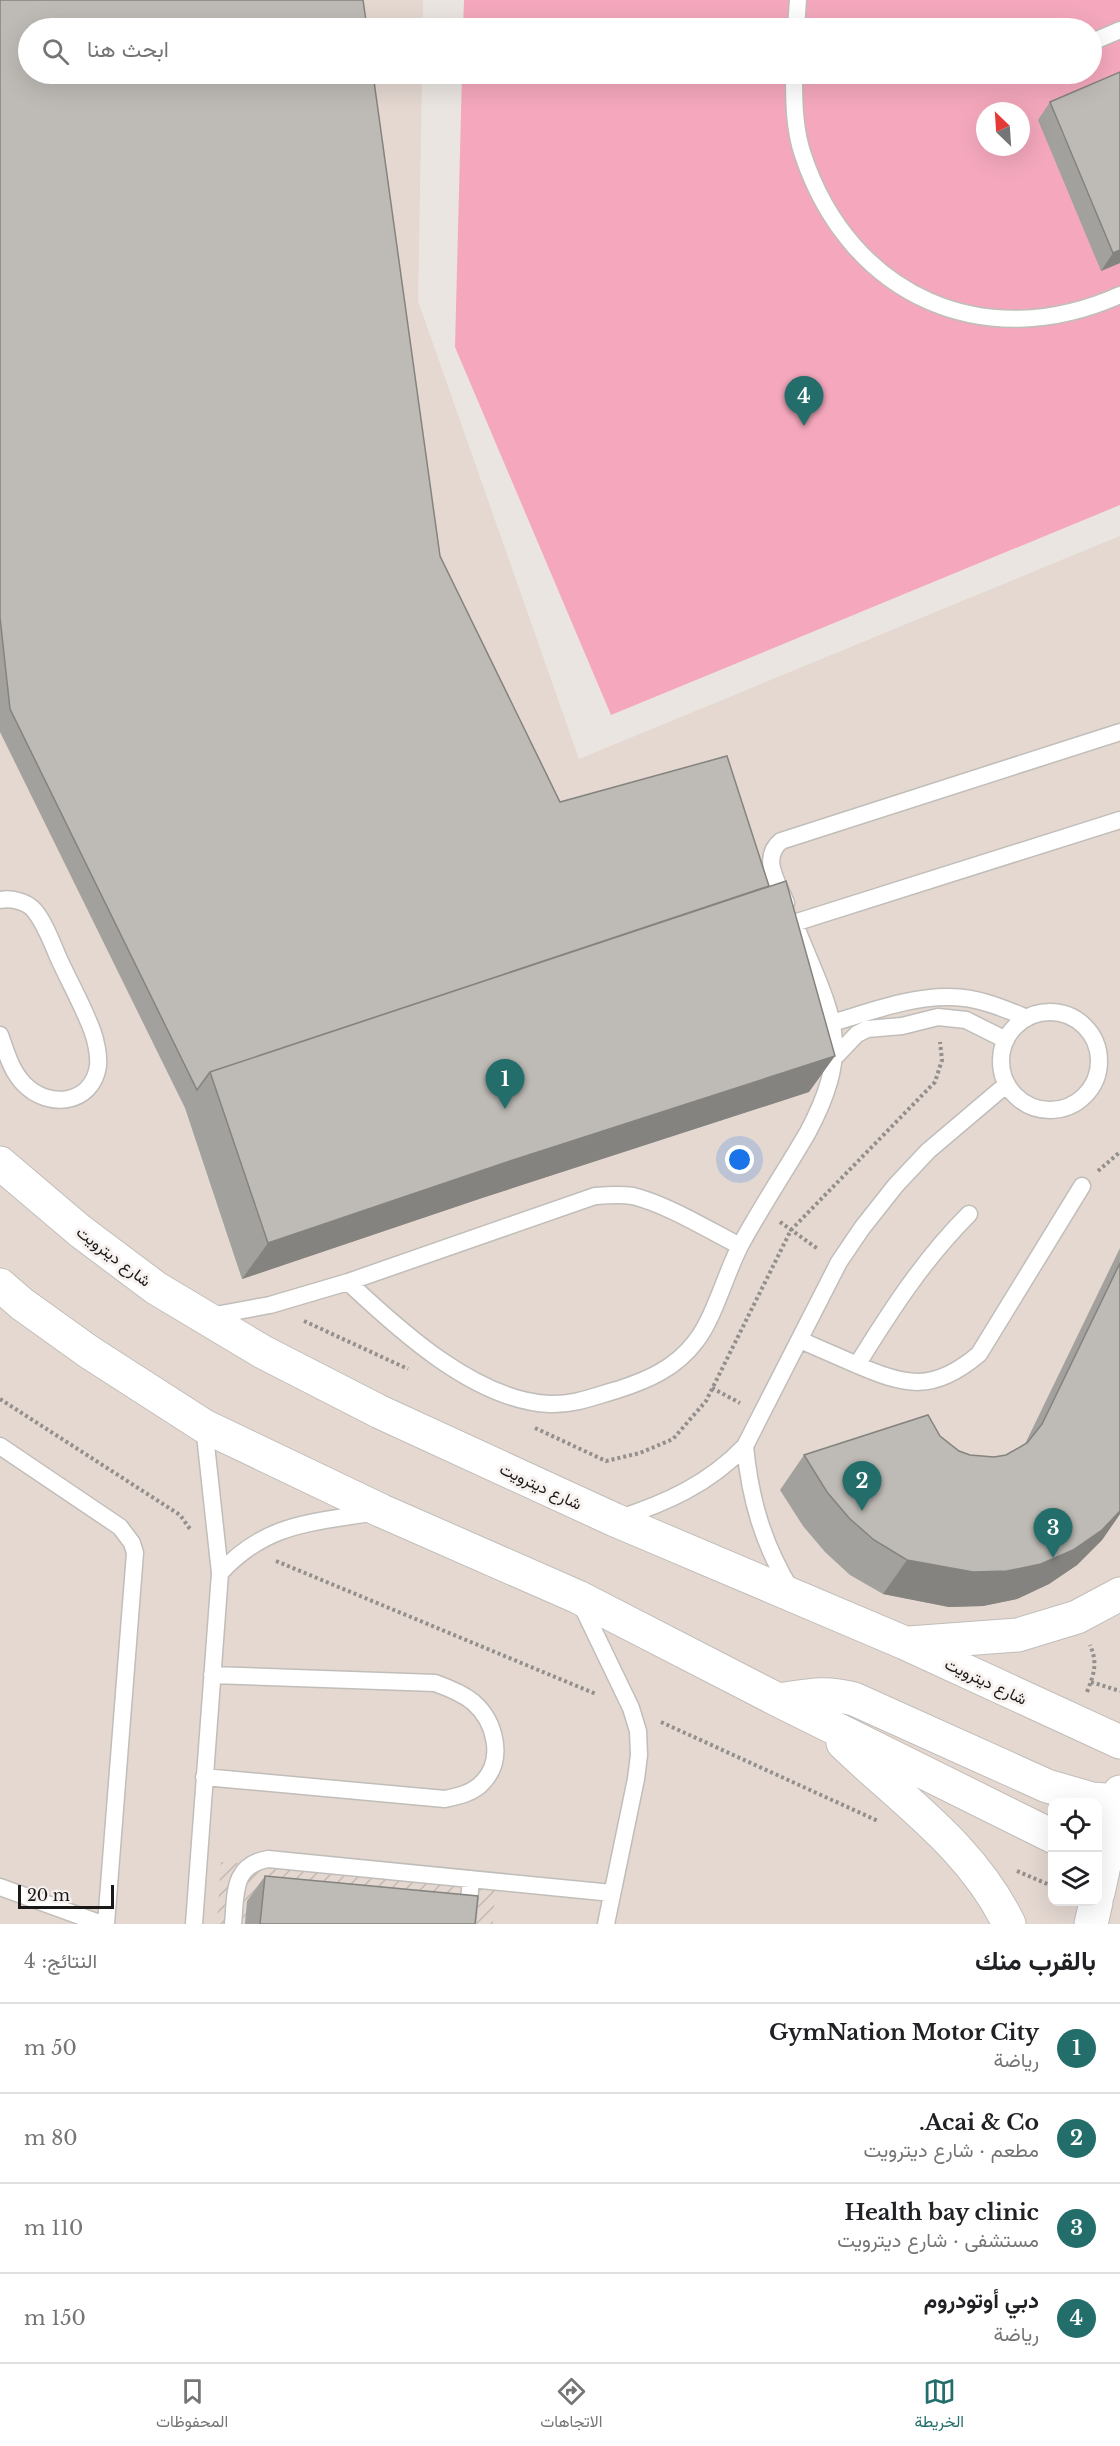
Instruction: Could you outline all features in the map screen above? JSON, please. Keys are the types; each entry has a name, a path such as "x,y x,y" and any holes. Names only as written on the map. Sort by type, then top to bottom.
{"street":[{"name":"شارع ديترويت","path":"0,1163 80,1231 156,1288 263,1352 380,1412 615,1520 905,1643 1120,1742"},
{"path":"0,1285 22,1304 89,1352 204,1426 382,1511 578,1597 778,1700 1048,1834"},
{"path":"905,1643 1018,1635 1077,1617 1120,1594"},
{"path":"778,1700 815,1693 835,1694 854,1699 1047,1786 1092,1798 1119,1798 1107,1874 1091,1924"},
{"path":"820,1721 877,1776 948,1839 977,1870 998,1901 1009,1924"}],"lane":[{"path":"796,18 798,0"},
{"path":"1102,38 1120,30"},
{"path":"794,84 794,106 802,153 821,197 848,240 882,274 921,298 956,310 991,318 1026,319 1062,316 1096,306 1120,295"},
{"path":"348,1282 405,1335 483,1385 529,1402 574,1403 638,1383 664,1371 683,1357 699,1338 740,1246 817,1114 825,1096 835,1057 832,1023 825,997 770,862 774,846 781,841 1120,732"},
{"path":"794,923 1120,820"},
{"path":"0,900 20,901 33,909 44,926 93,1031 98,1066 90,1084 75,1097 56,1101 37,1096 22,1082 13,1068 0,1035"},
{"path":"832,1023 928,998 952,997 998,1006 1027,1018"},
{"path":"1047,1012 1068,1015 1086,1026 1097,1044 1099,1065 1093,1085 1079,1101 1060,1109 1039,1109 1020,1100 1006,1084 1001,1054 1006,1040 1015,1027 1027,1018 1047,1012"},
{"path":"835,1057 857,1034 867,1029 902,1026 938,1017 966,1020 1006,1040"},
{"path":"615,1520 655,1506 705,1481 728,1465 745,1446 839,1262 896,1185 928,1151 1006,1084"},
{"path":"800,1340 892,1380 916,1383 939,1379 961,1370 979,1354 1082,1186"},
{"path":"204,1316 270,1305 348,1282 595,1196 614,1194 633,1196 681,1216 740,1246"},
{"path":"857,1365 908,1284 939,1244 969,1214"},
{"path":"194,1924 220,1573 204,1426"},
{"path":"0,1446 120,1527 132,1543 135,1553 104,1924 0,1887"},
{"path":"745,1446 748,1478 761,1530 778,1569 794,1596"},
{"path":"220,1573 237,1554 258,1540 282,1529 382,1511"},
{"path":"578,1597 631,1708 638,1731 639,1755 606,1924"},
{"path":"204,1777 445,1799 466,1794 484,1781 494,1762 496,1740 488,1720 474,1703 456,1690 435,1683 212,1675"},
{"path":"233,1924 240,1876 246,1867 257,1861 268,1859 612,1893"},
{"path":"467,1924 471,1879"}],"path":[{"path":"530,1426 606,1461 640,1453 673,1439 706,1401 791,1230 935,1082 942,1060 938,1017"},
{"path":"762,1210 839,1262"},
{"path":"270,1305 411,1371"},
{"path":"712,1388 762,1414"},
{"path":"0,1399 180,1515 220,1573"},
{"path":"270,1558 631,1708 861,1813"},
{"path":"1091,1682 1120,1691"},
{"path":"1013,1870 1048,1884"}],"shaded area":[{"path":"0,0 423,0 423,18 18,18 18,84 422,84 418,301 579,759 1120,536 1120,1924 0,1924"},
{"path":"464,0 1120,0 1120,505 611,715 455,347 462,84 1102,84 1102,18 463,18"},
{"path":"221,1862 496,1878 493,1924 217,1924"}],"building":[{"path":"0,0 363,0 366,18 18,18 18,84 374,84 440,556 560,802 727,756 769,886 210,1072 197,1090 10,709 0,617"},
{"path":"1120,72 1120,250 1113,253 1050,102 1092,84 1102,84 1102,80"},
{"path":"786,881 835,1056 510,1161 268,1243 210,1072"},
{"path":"1120,1263 1120,1511 1102,1530 1073,1550 1041,1564 1007,1571 973,1572 907,1560 874,1540 849,1518 827,1492 804,1455 928,1415 940,1436 959,1451 970,1455 994,1457 1006,1455 1027,1443 1042,1424"},
{"path":"265,1876 478,1896 475,1924 260,1924"}],"place":[{"name":"دبي أوتودروم","path":"804,426"},
{"name":"GymNation Motor City","path":"505,1109"},
{"name":"Acai & Co.","path":"862,1511"},
{"name":"Health bay clinic","path":"1053,1558"}]}
